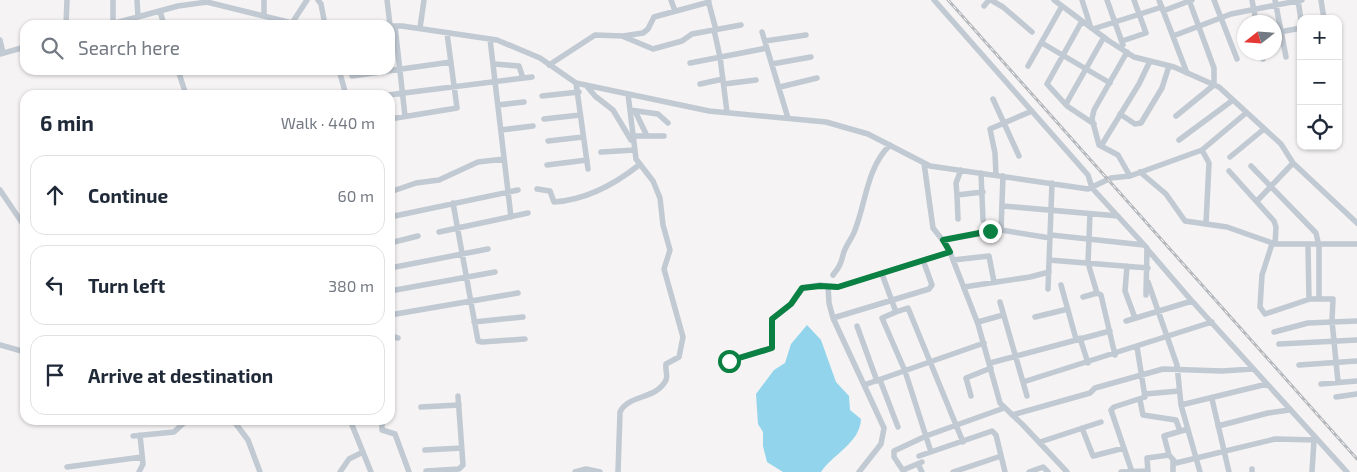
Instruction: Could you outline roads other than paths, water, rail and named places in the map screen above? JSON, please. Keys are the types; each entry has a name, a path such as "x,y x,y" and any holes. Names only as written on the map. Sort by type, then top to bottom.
{"street":[{"path":"66,20 67,0"},
{"path":"110,20 113,0"},
{"path":"137,0 138,17"},
{"path":"224,6 230,0"},
{"path":"264,0 264,16"},
{"path":"294,20 307,0"},
{"path":"318,0 321,4 323,20"},
{"path":"387,0 391,20"},
{"path":"420,28 424,0"},
{"path":"671,0 675,11"},
{"path":"934,0 1088,175 1092,180 1092,188 1346,472"},
{"path":"984,6 990,0 1004,7 1032,32"},
{"path":"1054,0 1104,38 1125,51 1169,66 1214,85 1281,144 1294,163 1357,223"},
{"path":"1082,0 1092,29"},
{"path":"1107,0 1125,51 1094,110 1094,124 1101,146 1118,155 1130,176"},
{"path":"1122,41 1146,33 1134,0"},
{"path":"1159,0 1187,73"},
{"path":"1092,29 1116,24 1190,0 1214,68 1214,85"},
{"path":"1214,0 1237,59"},
{"path":"1252,0 1254,15"},
{"path":"1298,0 1300,15"},
{"path":"1173,36 1221,17 1253,8 1276,2 1302,0"},
{"path":"1321,0 1323,15"},
{"path":"549,65 595,35 621,36 643,33 648,29 654,17 708,1 720,57 727,112"},
{"path":"126,20 206,2 280,20"},
{"path":"1276,2 1277,15"},
{"path":"1028,66 1062,6"},
{"path":"160,11 163,20"},
{"path":"1082,21 1047,84 1066,104 1094,124"},
{"path":"621,36 653,49 682,41 692,34 741,25"},
{"path":"395,26 420,28 490,39 540,58 576,83 709,111 826,122 868,134 930,166 1092,188 1111,178 1130,176 1202,150 1246,112"},
{"path":"1282,32 1297,29"},
{"path":"762,32 788,118"},
{"path":"395,118 455,109 457,104 447,33"},
{"path":"765,41 806,35"},
{"path":"1066,104 1104,38"},
{"path":"490,39 511,217"},
{"path":"0,40 2,54 20,49"},
{"path":"1042,42 1062,56 1110,82"},
{"path":"395,43 405,116"},
{"path":"1282,45 1286,57"},
{"path":"690,63 767,48"},
{"path":"772,64 811,57"},
{"path":"1101,146 1139,84 1150,61"},
{"path":"395,72 451,62"},
{"path":"494,64 519,66 523,78"},
{"path":"1120,114 1135,124 1141,123 1162,88 1169,66"},
{"path":"180,75 184,90"},
{"path":"340,75 345,90"},
{"path":"352,76 362,75"},
{"path":"395,94 532,77"},
{"path":"780,87 817,78"},
{"path":"700,84 756,80"},
{"path":"576,83 588,169"},
{"path":"586,85 595,96 613,110 634,147"},
{"path":"1176,116 1214,85"},
{"path":"542,96 578,92"},
{"path":"628,94 633,110 646,136"},
{"path":"993,99 1019,156"},
{"path":"1179,140 1233,100"},
{"path":"498,104 524,102"},
{"path":"633,110 658,114 668,123"},
{"path":"618,472 620,412 626,404 659,390 667,378 666,364 679,357 683,340 664,269 670,250 663,223 660,198 653,180 639,164 632,136 633,110"},
{"path":"996,175 995,153 990,129 1032,111"},
{"path":"544,120 580,114"},
{"path":"501,130 532,126"},
{"path":"1230,157 1264,128"},
{"path":"632,136 664,136"},
{"path":"548,142 583,138"},
{"path":"832,274 840,267 843,255 855,232 866,187 880,156 890,145"},
{"path":"601,152 634,147"},
{"path":"1202,150 1209,163 1206,223"},
{"path":"395,190 416,183 439,180 478,162 504,159"},
{"path":"547,164 587,160"},
{"path":"924,163 933,228 950,252 978,322 998,398 1004,408 1040,442 1067,472"},
{"path":"1256,201 1294,163"},
{"path":"536,189 550,191 554,202 575,199 617,181 639,164"},
{"path":"1251,166 1314,229 1319,246 1319,298"},
{"path":"958,220 956,183 961,170"},
{"path":"1229,171 1276,224 1274,244 1262,275 1260,307 1262,312 1265,314 1309,299 1333,300 1332,321 1338,382"},
{"path":"1140,172 1166,194 1185,221 1227,227 1274,244 1308,246 1357,244"},
{"path":"981,173 983,220"},
{"path":"1000,230 1003,206 1003,176"},
{"path":"1048,289 1052,183"},
{"path":"0,190 20,220"},
{"path":"395,216 518,190"},
{"path":"957,195 983,192"},
{"path":"453,203 479,342 525,339"},
{"path":"1003,206 1118,216"},
{"path":"439,232 528,213"},
{"path":"1090,214 1088,263 1098,293 1102,297 1115,354"},
{"path":"943,240 1000,230 1050,237 1090,238 1144,245"},
{"path":"395,242 418,236"},
{"path":"1308,246 1309,299"},
{"path":"395,267 488,249"},
{"path":"1146,295 1148,250"},
{"path":"729,361 772,348 772,319 791,304 802,288 828,286 835,288 950,252"},
{"path":"953,260 989,256 994,282"},
{"path":"833,318 931,287 923,260"},
{"path":"1049,260 1148,268"},
{"path":"1127,266 1125,291 1135,318"},
{"path":"395,290 495,272"},
{"path":"964,287 1030,277 1049,272"},
{"path":"882,274 896,312"},
{"path":"1147,278 1177,370 1181,405 1200,472"},
{"path":"1062,285 1068,309 1088,363"},
{"path":"828,286 829,303 833,318 882,421 885,434 881,444 859,472"},
{"path":"395,314 518,293"},
{"path":"1083,298 1098,293"},
{"path":"1126,321 1191,300"},
{"path":"1000,302 1027,396"},
{"path":"931,452 904,371 882,318 908,308 963,442"},
{"path":"1035,317 1068,309"},
{"path":"978,322 1003,315"},
{"path":"474,322 523,317"},
{"path":"1274,332 1308,322 1357,321"},
{"path":"1023,382 1088,363 1212,322"},
{"path":"857,326 898,427"},
{"path":"971,396 966,378 991,366 1015,356 1110,330"},
{"path":"1280,344 1357,340"},
{"path":"864,385 984,343"},
{"path":"0,344 20,350"},
{"path":"1132,472 1112,410 1114,407 1144,399 1145,394 1137,347"},
{"path":"1298,365 1357,361"},
{"path":"1012,415 1090,393 1094,388 1159,370 1253,369"},
{"path":"1321,384 1357,381"},
{"path":"1181,405 1212,399 1267,384"},
{"path":"1145,394 1179,391"},
{"path":"426,471 461,468 463,465 458,396"},
{"path":"1336,397 1356,396"},
{"path":"1212,399 1229,472"},
{"path":"1140,400 1143,415 1176,420 1180,431"},
{"path":"421,407 459,405"},
{"path":"1004,408 926,436 894,451 894,457 903,471 931,452 992,431 996,435 1005,472"},
{"path":"1218,426 1289,410"},
{"path":"1040,442 1101,422"},
{"path":"139,472 143,466 136,435 174,432 180,425"},
{"path":"237,425 248,440 260,472"},
{"path":"353,425 371,472"},
{"path":"382,425 382,430 394,434 409,472"},
{"path":"1082,428 1093,456 1124,448"},
{"path":"1174,472 1173,461 1169,455 1164,435 1188,429"},
{"path":"1173,461 1178,463 1280,438 1316,440"},
{"path":"1312,472 1316,440"},
{"path":"425,450 462,448"},
{"path":"340,472 340,468 350,458 363,452"},
{"path":"1121,472 1148,472 1147,458 1169,455"},
{"path":"955,472 1001,456"},
{"path":"67,467 142,457"},
{"path":"920,461 922,472"},
{"path":"1030,472 1043,467 1048,472"},
{"path":"575,472 586,469 600,472"}],"water":[{"path":"807,325 821,340 836,382 849,396 850,410 861,419 856,435 851,442 821,472 783,472 767,462 763,446 763,432 758,424 756,394 774,370 785,363 791,344"}],"railway":[{"path":"948,0 1357,459"}]}
